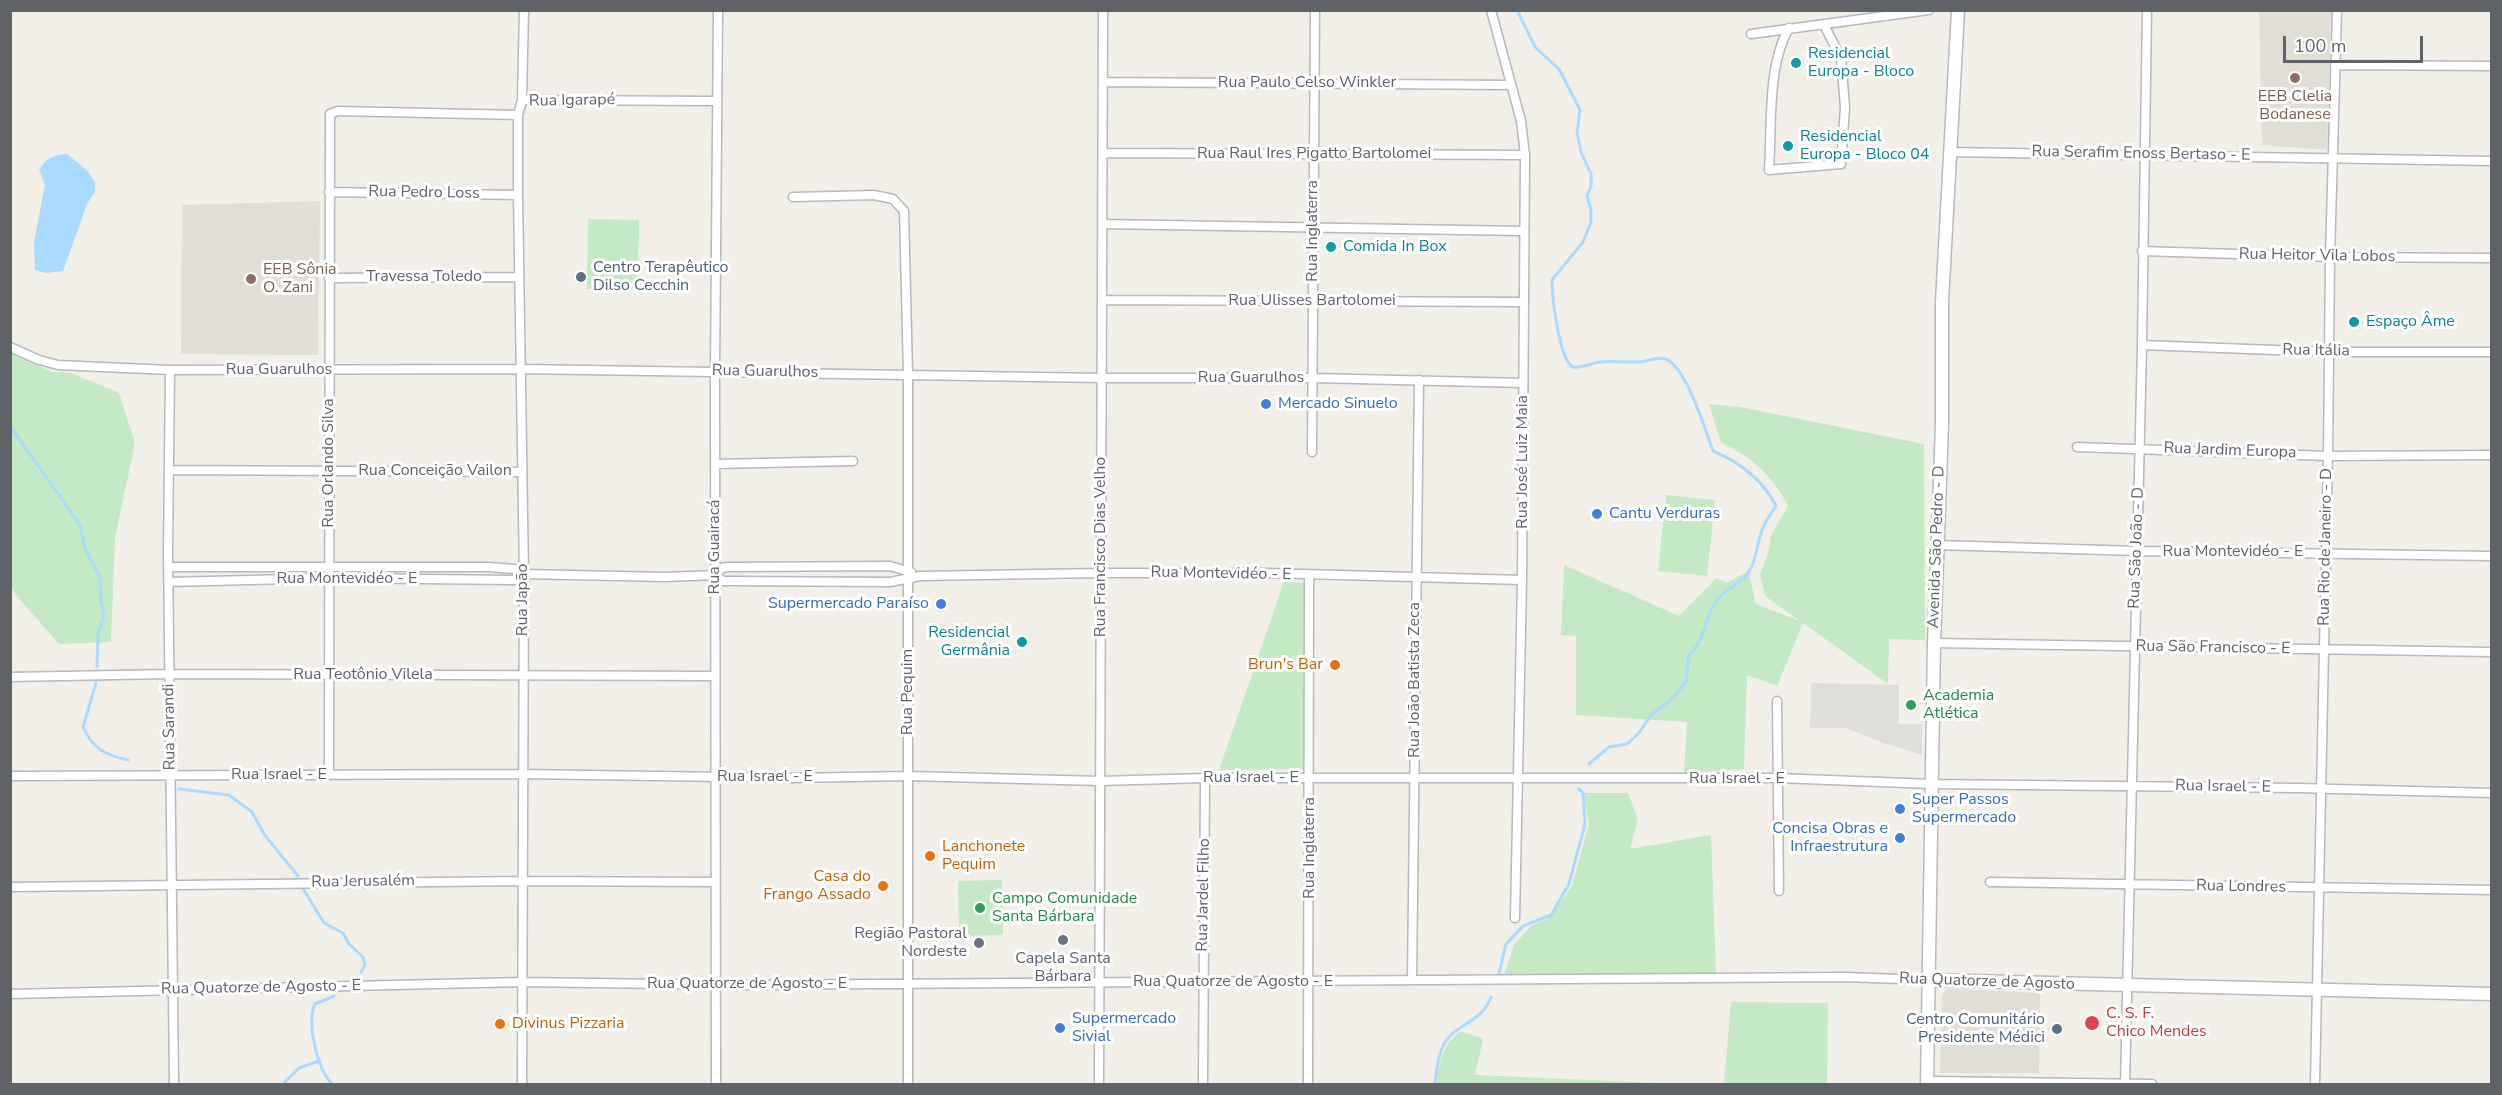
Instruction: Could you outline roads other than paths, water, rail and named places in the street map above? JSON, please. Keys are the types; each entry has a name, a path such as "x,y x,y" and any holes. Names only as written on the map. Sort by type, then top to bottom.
{"street":[{"path":"522,100 524,10"},
{"name":"Rua Guairacá","path":"716,1084 715,371 718,10"},
{"name":"Rua Francisco Dias Velho","path":"1099,1084 1103,10"},
{"name":"Rua Inglaterra","path":"1312,452 1315,10"},
{"name":"Rua José Luiz Maia","path":"1491,10 1521,121 1525,155 1522,580 1515,918"},
{"path":"1751,34 1929,10"},
{"name":"Avenida São Pedro - D","path":"1927,1083 1934,643 1942,425 1942,302 1948,152 1958,10"},
{"name":"Rua São João - D","path":"2125,1084 2133,646 2142,345 2146,10"},
{"name":"Rua Rio de Janeiro - D","path":"2315,1084 2328,456 2328,352 2337,10"},
{"path":"1789,28 1781,42 1776,65 1768,170 1841,164 1845,107 1841,58 1824,25"},
{"path":"2335,65 2492,66"},
{"name":"Rua Paulo Celso Winkler","path":"1103,82 1511,85"},
{"name":"Rua Igarapé","path":"330,114 338,111 518,115 522,100 717,101"},
{"name":"Rua Orlando Silva","path":"329,775 330,114"},
{"name":"Rua Japão","path":"518,115 519,369 524,573 522,1084"},
{"name":"Rua Serafim Enoss Bertaso - E","path":"1948,152 2492,161"},
{"name":"Rua Raul Ires Pigatto Bartolomei","path":"1102,153 1525,155"},
{"name":"Rua Pedro Loss","path":"329,192 518,195"},
{"name":"Rua Pequim","path":"793,197 874,195 893,199 904,211 908,300 908,1084"},
{"path":"1102,224 1524,231"},
{"name":"Rua Heitor Vila Lobos","path":"2142,251 2330,257 2492,258"},
{"name":"Travessa Toledo","path":"329,278 518,277"},
{"name":"Rua Ulisses Bartolomei","path":"1102,300 1523,302"},
{"name":"Rua Itália","path":"2142,345 2328,352 2492,352"},
{"name":"Rua Guarulhos","path":"10,347 39,360 58,365 170,370 715,371 1102,378 1314,378 1523,384"},
{"name":"Rua Sarandi","path":"170,370 169,582 174,1084"},
{"name":"Rua João Batista Zeca","path":"1412,980 1419,380"},
{"name":"Rua Jardim Europa","path":"2077,447 2139,447 2328,456 2492,455"},
{"path":"715,464 853,461"},
{"name":"Rua Conceição Vailon","path":"169,470 521,472"},
{"name":"Rua Montevidéo - E","path":"1938,545 2137,551 2492,556"},
{"name":"Rua Montevidéo - E","path":"715,575 722,568 728,567 890,566 909,575 920,576 1266,573 1309,576 1522,580"},
{"name":"Rua Montevidéo - E","path":"169,567 488,567 515,569 524,573 665,578 715,575 723,581 890,582 909,575"},
{"name":"Rua Montevidéo - E","path":"169,582 329,578 514,580 524,573"},
{"name":"Rua Inglaterra","path":"1308,1084 1309,576"},
{"name":"Rua São Francisco - E","path":"1934,643 2492,652"},
{"name":"Rua Teotônio Vilela","path":"10,677 170,674 715,676"},
{"path":"1777,701 1779,891"},
{"name":"Rua Israel - E","path":"10,776 522,774 1100,781 1205,778 1777,778 1932,784 2492,793"},
{"name":"Rua Jardel Filho","path":"1203,1084 1205,778"},
{"name":"Rua Jerusalém","path":"10,887 522,880 716,882"},
{"name":"Rua Londres","path":"1990,882 2492,890"},
{"name":"Rua Quatorze de Agosto","path":"1483,980 1844,977 2492,994"},
{"name":"Rua Quatorze de Agosto - E","path":"10,994 522,982 716,985 1483,980"},
{"path":"1927,1083 2152,1084"}],"water":[{"path":"67,154 88,171 95,182 95,192 87,204 63,271 46,273 35,270 34,242 45,185 39,170 50,158"}],"waterway":[{"path":"1517,10 1535,47 1559,69 1580,110 1577,133 1581,152 1591,174 1591,186 1587,196 1591,210 1591,222 1583,242 1552,280 1557,327 1568,362 1573,367 1600,362 1640,362 1659,358 1672,363 1691,392 1713,451 1749,473 1764,488 1776,506 1763,527 1754,560 1747,575 1724,593 1712,608 1699,643 1689,654 1686,681 1674,697 1652,714 1638,734 1627,744 1609,747 1589,764"},
{"path":"10,426 80,525 85,549 100,577 101,603 104,614 98,635 97,667"},
{"path":"96,683 83,727 91,741 101,750 128,760"},
{"path":"179,789 229,795 252,812 264,834 298,876"},
{"path":"1498,977 1506,944 1523,926 1551,915 1569,884 1585,824 1583,793 1579,789"},
{"path":"302,887 324,923 343,933 349,944 363,957 365,965 361,972"},
{"path":"332,1084 318,1058 312,1023 315,1004 334,996"},
{"path":"1435,1084 1443,1045 1451,1035 1484,1010 1491,997"},
{"path":"283,1084 299,1068 319,1061"}],"place":[{"name":"Residencial Europa - Bloco","path":"1796,63"},
{"name":"EEB Clelia Bodanese","path":"2295,78"},
{"name":"Residencial Europa - Bloco 04","path":"1788,146"},
{"name":"Comida In Box","path":"1331,247"},
{"name":"Centro Terapêutico Dilso Cecchin","path":"581,277"},
{"name":"EEB Sônia O. Zani","path":"251,279"},
{"name":"Espaço Âme","path":"2354,322"},
{"name":"Mercado Sinuelo","path":"1266,404"},
{"name":"Cantu Verduras","path":"1597,514"},
{"name":"Supermercado Paraíso","path":"941,604"},
{"name":"Residencial Germânia","path":"1022,642"},
{"name":"Brun's Bar","path":"1335,665"},
{"name":"Academia Atlética","path":"1911,705"},
{"name":"Super Passos Supermercado","path":"1900,809"},
{"name":"Concisa Obras e Infraestrutura","path":"1900,838"},
{"name":"Lanchonete Pequim","path":"930,856"},
{"name":"Casa do Frango Assado","path":"883,886"},
{"name":"Campo Comunidade Santa Bárbara","path":"980,908"},
{"name":"Capela Santa Bárbara","path":"1063,940"},
{"name":"Região Pastoral Nordeste","path":"979,943"},
{"name":"C. S. F. Chico Mendes","path":"2092,1023"},
{"name":"Divinus Pizzaria","path":"500,1024"},
{"name":"Supermercado Sivial","path":"1060,1028"},
{"name":"Centro Comunitário Presidente Médici","path":"2057,1029"}]}
